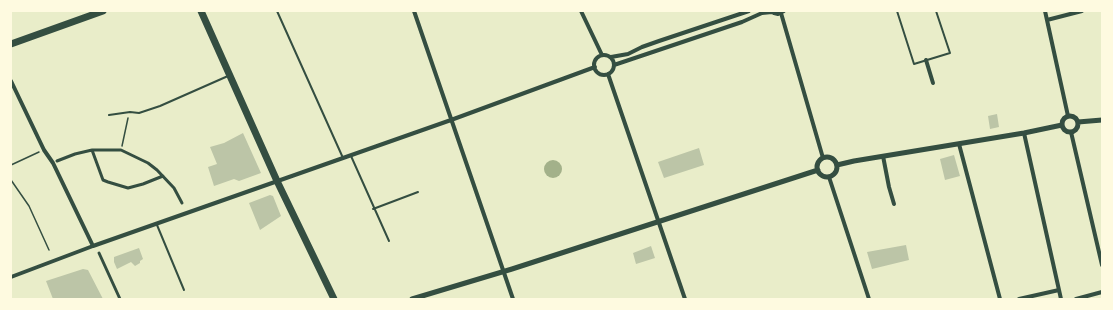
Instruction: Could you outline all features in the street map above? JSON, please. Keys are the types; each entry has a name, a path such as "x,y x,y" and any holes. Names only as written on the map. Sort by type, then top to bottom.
{"highway":[{"path":"11,44 103,11"},
{"path":"201,11 278,181 334,299"}],"street":[{"path":"414,11 513,299"},
{"path":"581,11 602,55"},
{"path":"611,57 614,65 613,71 608,74 601,74 596,70 595,67 597,58 602,55 611,57 628,54 637,49 678,34 749,11"},
{"path":"614,65 736,24 762,13 771,11 776,14 782,12 823,158"},
{"path":"1045,11 1068,116"},
{"path":"1047,20 1082,11"},
{"path":"732,16 736,24"},
{"path":"702,26 706,34"},
{"path":"678,34 680,43"},
{"path":"659,41 662,49"},
{"path":"926,60 933,83"},
{"path":"11,277 93,246 451,120 595,67"},
{"path":"608,74 685,299"},
{"path":"11,81 93,246"},
{"path":"1068,116 1075,117 1078,122 1077,129 1071,132 1064,130 1062,126 1064,118 1068,116"},
{"path":"1078,122 1102,120"},
{"path":"837,165 1062,126"},
{"path":"1071,132 1102,265"},
{"path":"1024,133 1061,299"},
{"path":"959,144 1000,299"},
{"path":"92,150 103,180 108,182 128,188 163,176"},
{"path":"57,161 75,154 92,150 121,150 148,163 163,176 174,188 182,203"},
{"path":"883,156 894,204"},
{"path":"823,158 832,159 837,165 835,174 830,177 821,175 818,170 819,162 823,158"},
{"path":"412,299 818,170"},
{"path":"830,177 870,299"},
{"path":"99,253 120,299"},
{"path":"1019,299 1059,290"},
{"path":"1076,299 1102,292"}],"lane":[{"path":"277,11 343,158"},
{"path":"897,11 914,64 950,53 936,11"},
{"path":"109,115 130,112 139,113 160,106 230,76"},
{"path":"351,155 388,241"},
{"path":"373,209 418,192"},
{"path":"157,224 184,290"}],"path":[{"path":"121,150 130,112"},
{"path":"11,166 39,152"},
{"path":"11,180 29,206 49,250"}],"shaded area":[{"path":"549,160 557,160 562,165 560,176 557,178 549,178 544,173 544,165"}],"building":[{"path":"997,114 999,127 990,129 988,116"},
{"path":"243,133 261,173 239,181 234,179 214,186 208,167 217,164 210,147 224,143"},
{"path":"699,148 704,165 664,178 658,162"},
{"path":"954,155 960,176 945,180 940,159"},
{"path":"270,195 273,196 281,216 260,230 249,203"},
{"path":"906,245 909,260 872,269 867,252"},
{"path":"651,246 655,258 636,264 633,253"},
{"path":"139,248 143,259 140,263 135,266 131,262 117,269 114,262 114,257"},
{"path":"83,269 88,270 103,299 53,299 46,281"}]}
